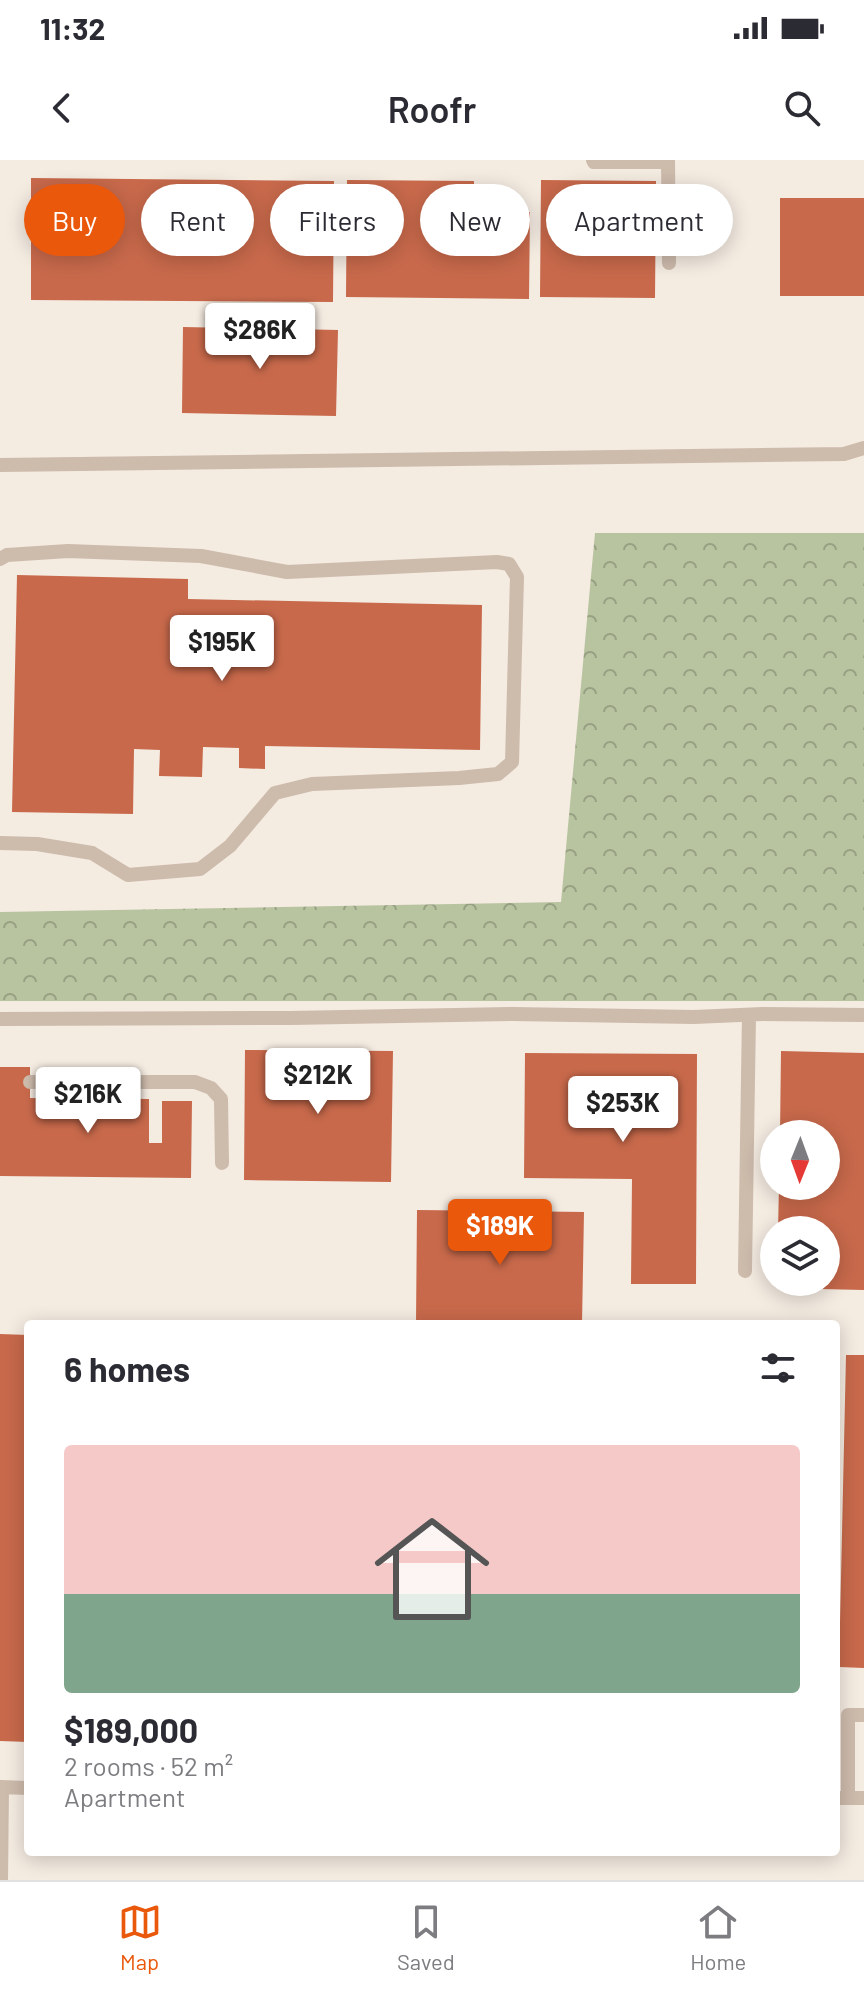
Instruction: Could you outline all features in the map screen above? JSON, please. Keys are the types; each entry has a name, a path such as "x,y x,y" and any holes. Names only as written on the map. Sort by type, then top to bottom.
{"lane":[{"path":"593,160 668,161 669,263"},
{"path":"0,465 844,454 864,448"},
{"path":"0,559 7,555 68,551 201,556 287,572 497,562 509,564 517,577 512,762 498,774 312,784 275,793 230,846 200,869 128,875 92,853 37,844 0,843"},
{"path":"0,1019 513,1014 694,1017 864,1015"},
{"path":"745,1271 749,1015"},
{"path":"30,1082 195,1082 211,1088 221,1099 222,1163"},
{"path":"864,1715 848,1715 842,1798 864,1798"},
{"path":"1,1880 1,1787 24,1788"}],"green space":[{"path":"595,533 864,533 864,1001 0,1001 0,912 561,902"}],"building":[{"path":"31,178 334,181 334,184 270,184 270,256 333,256 333,302 31,300 31,256 125,256 125,184 31,184"},
{"path":"347,180 474,181 474,184 420,184 420,256 529,256 529,299 346,297 346,256 404,256 404,184 347,184"},
{"path":"541,180 656,181 656,184 546,184 546,256 655,256 655,298 540,297"},
{"path":"780,198 864,198 864,296 780,296"},
{"path":"183,327 338,330 336,416 182,413"},
{"path":"17,575 188,579 188,599 482,605 480,750 265,746 265,769 239,768 239,748 203,747 202,777 159,776 160,750 134,749 133,814 12,812"},
{"path":"245,1050 393,1051 391,1182 244,1180"},
{"path":"781,1051 864,1053 864,1290 840,1289 840,1216 778,1216 779,1200 840,1200 840,1120 780,1120"},
{"path":"525,1053 697,1054 696,1284 631,1284 632,1179 524,1178"},
{"path":"0,1067 30,1067 30,1098 149,1099 149,1143 162,1143 162,1101 192,1101 191,1178 0,1176"},
{"path":"417,1210 584,1212 582,1320 416,1320"},
{"path":"0,1334 24,1335 24,1742 0,1741"},
{"path":"846,1355 864,1355 864,1668 840,1667"}]}
